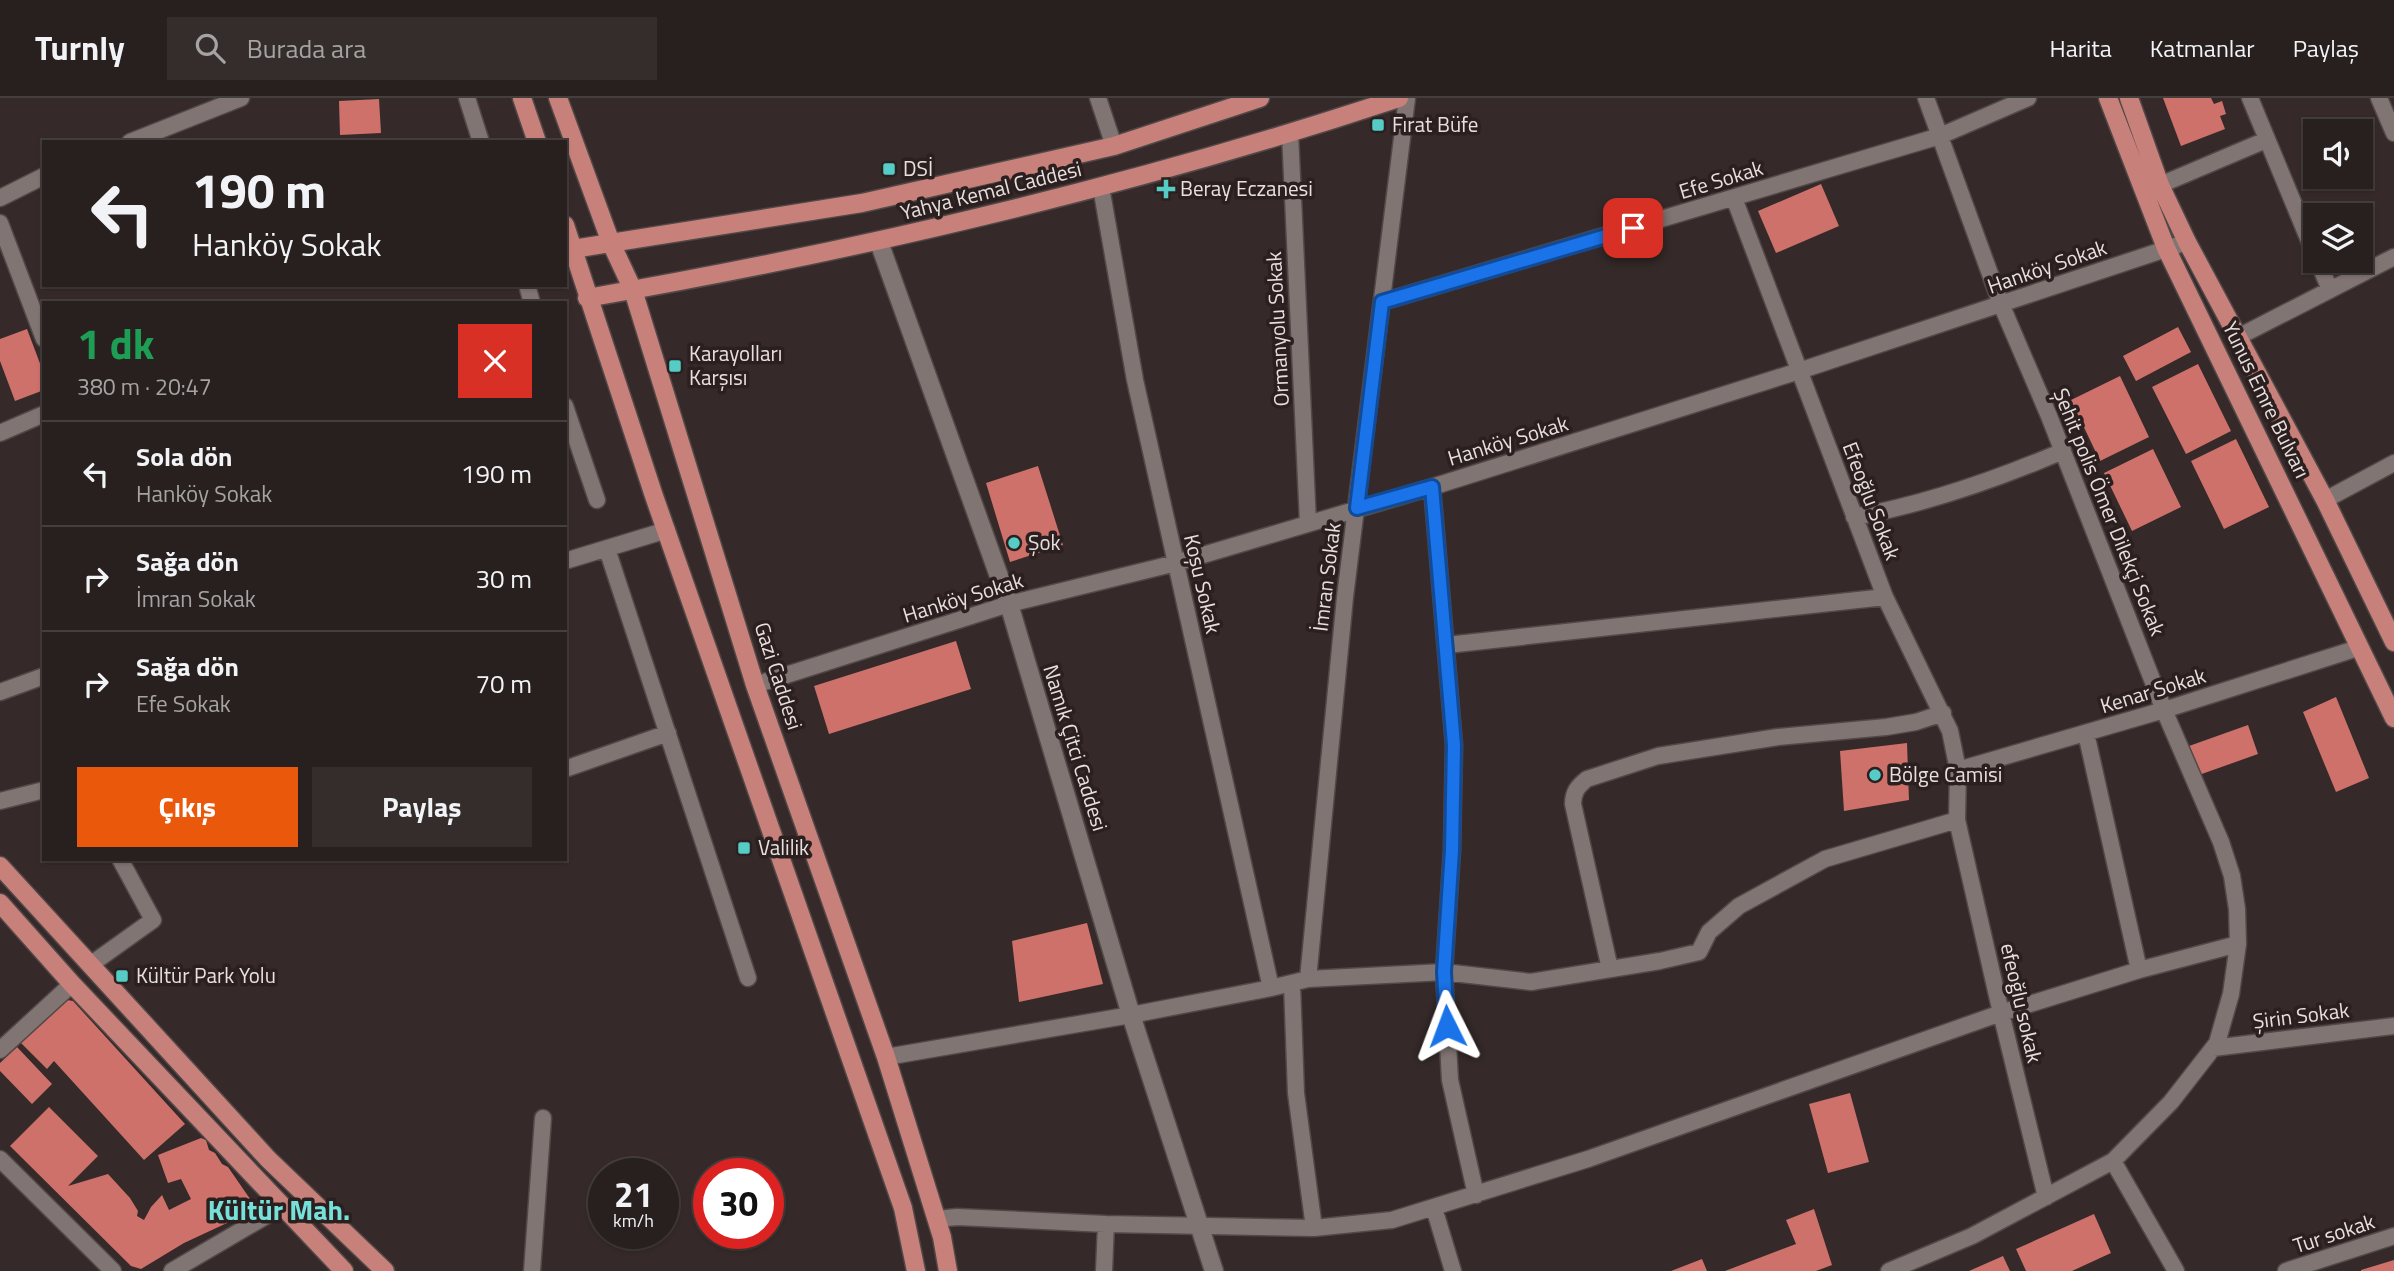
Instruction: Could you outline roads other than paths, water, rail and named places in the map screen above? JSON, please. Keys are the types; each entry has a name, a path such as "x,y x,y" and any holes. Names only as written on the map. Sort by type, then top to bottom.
{"main road":[{"path":"522,98 536,140"},
{"name":"Gazi Caddesi","path":"558,98 611,243 633,290 755,685 886,1058 937,1219 948,1271"},
{"name":"Yahya Kemal Caddesi","path":"573,249 862,202 1114,146 1260,98"},
{"name":"Yahya Kemal Caddesi","path":"587,298 879,242 1101,187 1290,133 1399,98"},
{"name":"Yunus Emre Bulvarı","path":"2108,98 2166,248 2394,718"},
{"name":"Yunus Emre Bulvarı","path":"2129,98 2160,185 2187,242 2325,500 2394,642"},
{"path":"567,231 587,298 903,1208 916,1271"},
{"path":"0,866 268,1159 385,1271"},
{"path":"0,904 72,984 344,1271"}],"street":[{"path":"135,140 241,98"},
{"path":"467,98 480,140"},
{"path":"1098,98 1114,146"},
{"name":"İmran Sokak","path":"1308,979 1345,597 1408,98"},
{"name":"Şehit polis Ömer Dilekçi Sokak","path":"1889,1271 1972,1236 2113,1161 2171,1102 2217,1043 2231,994 2238,944 2232,876 2221,842 2164,710 2063,451 2001,304 1926,98"},
{"name":"Efe Sokak","path":"1382,302 1940,136 2028,98"},
{"path":"2250,98 2303,227"},
{"path":"2379,98 2394,133"},
{"name":"Ormanyolu Sokak","path":"1290,133 1308,523"},
{"path":"2160,185 2266,140"},
{"path":"0,198 42,177"},
{"name":"Koşu Sokak","path":"1101,187 1135,380 1271,988"},
{"name":"Efeoğlu Sokak","path":"1734,198 1885,597 1950,731 1958,770 1957,820"},
{"path":"0,223 42,335"},
{"name":"Namık Çitci Caddesi","path":"879,242 1009,604 1131,1015 1214,1271"},
{"name":"Hanköy Sokak","path":"755,685 1009,604 1176,563 1432,487 1799,371 2187,242"},
{"path":"2238,337 2394,257"},
{"path":"2323,273 2330,290"},
{"path":"567,412 597,500"},
{"path":"0,433 42,415"},
{"path":"1854,517 1903,508 1954,494 2063,451"},
{"path":"2325,500 2394,463"},
{"path":"1432,487 1454,745 1452,850 1444,972 1450,1080 1476,1195"},
{"path":"567,560 667,530"},
{"path":"607,549 748,978"},
{"path":"1447,645 1885,597"},
{"name":"Kenar Sokak","path":"1958,770 2164,710 2358,648"},
{"path":"0,690 42,677"},
{"path":"1609,970 1573,804 1575,790 1580,784 1587,779 1658,756 1766,738 1886,727 1916,722 1943,713"},
{"path":"567,768 668,733"},
{"path":"2086,733 2139,970"},
{"path":"0,801 42,790"},
{"path":"886,1058 1131,1015 1308,979 1444,972 1531,982 1660,961 1699,952 1709,932 1739,906 1825,859 1957,820"},
{"name":"efeoğlu sokak","path":"1957,820 2046,1196"},
{"path":"90,965 153,920 121,861"},
{"path":"937,1219 957,1217 1106,1224 1314,1228 1392,1220 1476,1195 1777,1094 2001,1013 2139,970 2238,944"},
{"path":"0,1050 72,984"},
{"path":"1292,984 1296,1093 1314,1228"},
{"name":"Şirin Sokak","path":"2213,1048 2394,1026"},
{"path":"532,1271 543,1118"},
{"path":"0,1159 113,1271"},
{"path":"2113,1161 2176,1271"},
{"path":"172,1271 283,1206"},
{"path":"1434,1208 1453,1271"},
{"path":"1104,1271 1106,1224"},
{"name":"Tur sokak","path":"2287,1271 2394,1236"}],"place":[{"name":"Fırat Büfe","path":"1378,125"},
{"name":"DSİ","path":"889,169"},
{"name":"Beray Eczanesi","path":"1166,189"},
{"name":"Karayolları Karşısı","path":"675,366"},
{"name":"Şok","path":"1014,543"},
{"name":"Bölge Camisi","path":"1875,775"},
{"name":"Valilik","path":"744,848"},
{"name":"Kültür Park Yolu","path":"122,976"}],"district":[{"name":"Kültür Mah.","path":"279,1210"}]}
